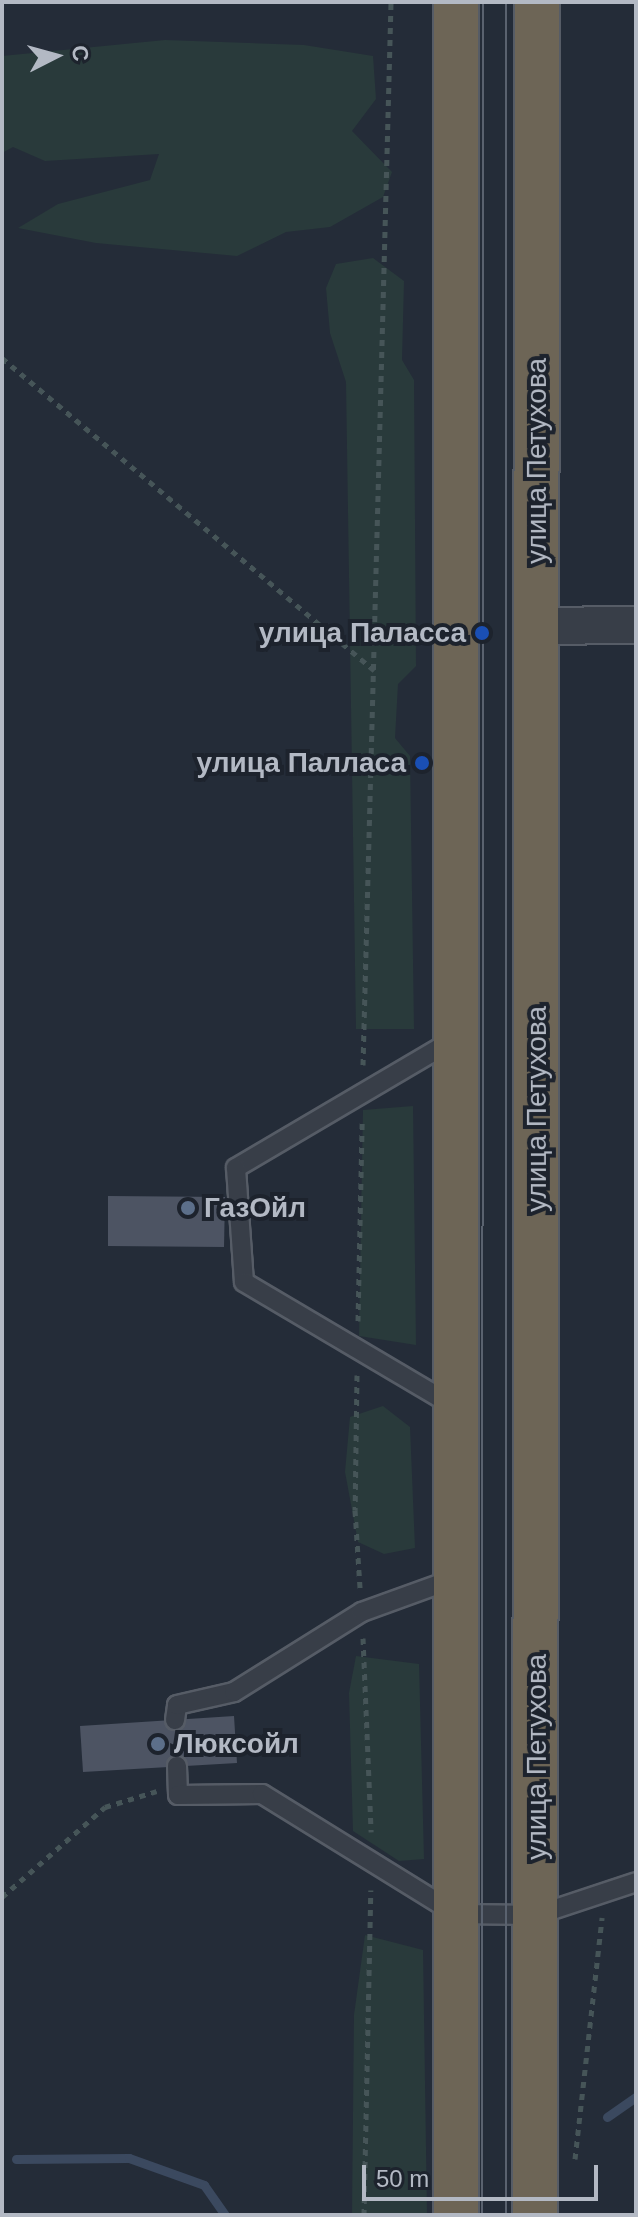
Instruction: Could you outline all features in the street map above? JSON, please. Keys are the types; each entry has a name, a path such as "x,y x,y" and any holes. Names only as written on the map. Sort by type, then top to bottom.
{"highway":[{"path":"456,2 456,2215"},
{"name":"улица Петухова","path":"535,2215 537,2"}],"street":[{"path":"537,626 636,625"}],"lane":[{"path":"456,1038 236,1168 244,1282 456,1408"},
{"path":"175,1720 177,1705 234,1692 362,1612 456,1578"},
{"path":"177,1776 178,1795 262,1794 456,1914 537,1915 636,1882"}],"path":[{"path":"2,358 374,670"},
{"path":"2,1897 105,1807 177,1776"},
{"path":"574,2169 605,1893"}],"shaded area":[{"path":"165,40 304,45 373,56 376,99 352,131 392,172 383,197 330,227 286,232 237,256 96,243 18,228 58,204 150,180 159,154 45,161 13,147 2,153 2,56"},
{"path":"373,258 404,281 402,360 414,380 416,666 398,684 395,738 410,756 414,1029 356,1029 346,382 330,333 326,288 336,264"},
{"path":"413,1106 416,1345 359,1336 363,1110"},
{"path":"383,1406 410,1427 415,1548 384,1554 358,1542 345,1472 350,1417"},
{"path":"356,1656 419,1664 424,1859 399,1861 353,1831 349,1693"},
{"path":"365,1935 423,1950 427,2215 352,2215 354,2015"}],"building":[{"path":"108,1196 225,1197 224,1247 108,1246"},
{"name":"Люксойл","path":"234,1716 237,1763 83,1772 80,1726"}],"waterway":[{"path":"607,2117 636,2097"},
{"path":"16,2159 129,2158 204,2185 225,2215"}],"tram line":[{"path":"482,2215 483,2"},
{"path":"506,2 506,2215"}],"place":[{"name":"улица Паласса","path":"482,633"},
{"name":"улица Палласа","path":"422,763"},
{"name":"ГазОйл","path":"188,1208"},
{"name":"Люксойл","path":"158,1744"}]}
